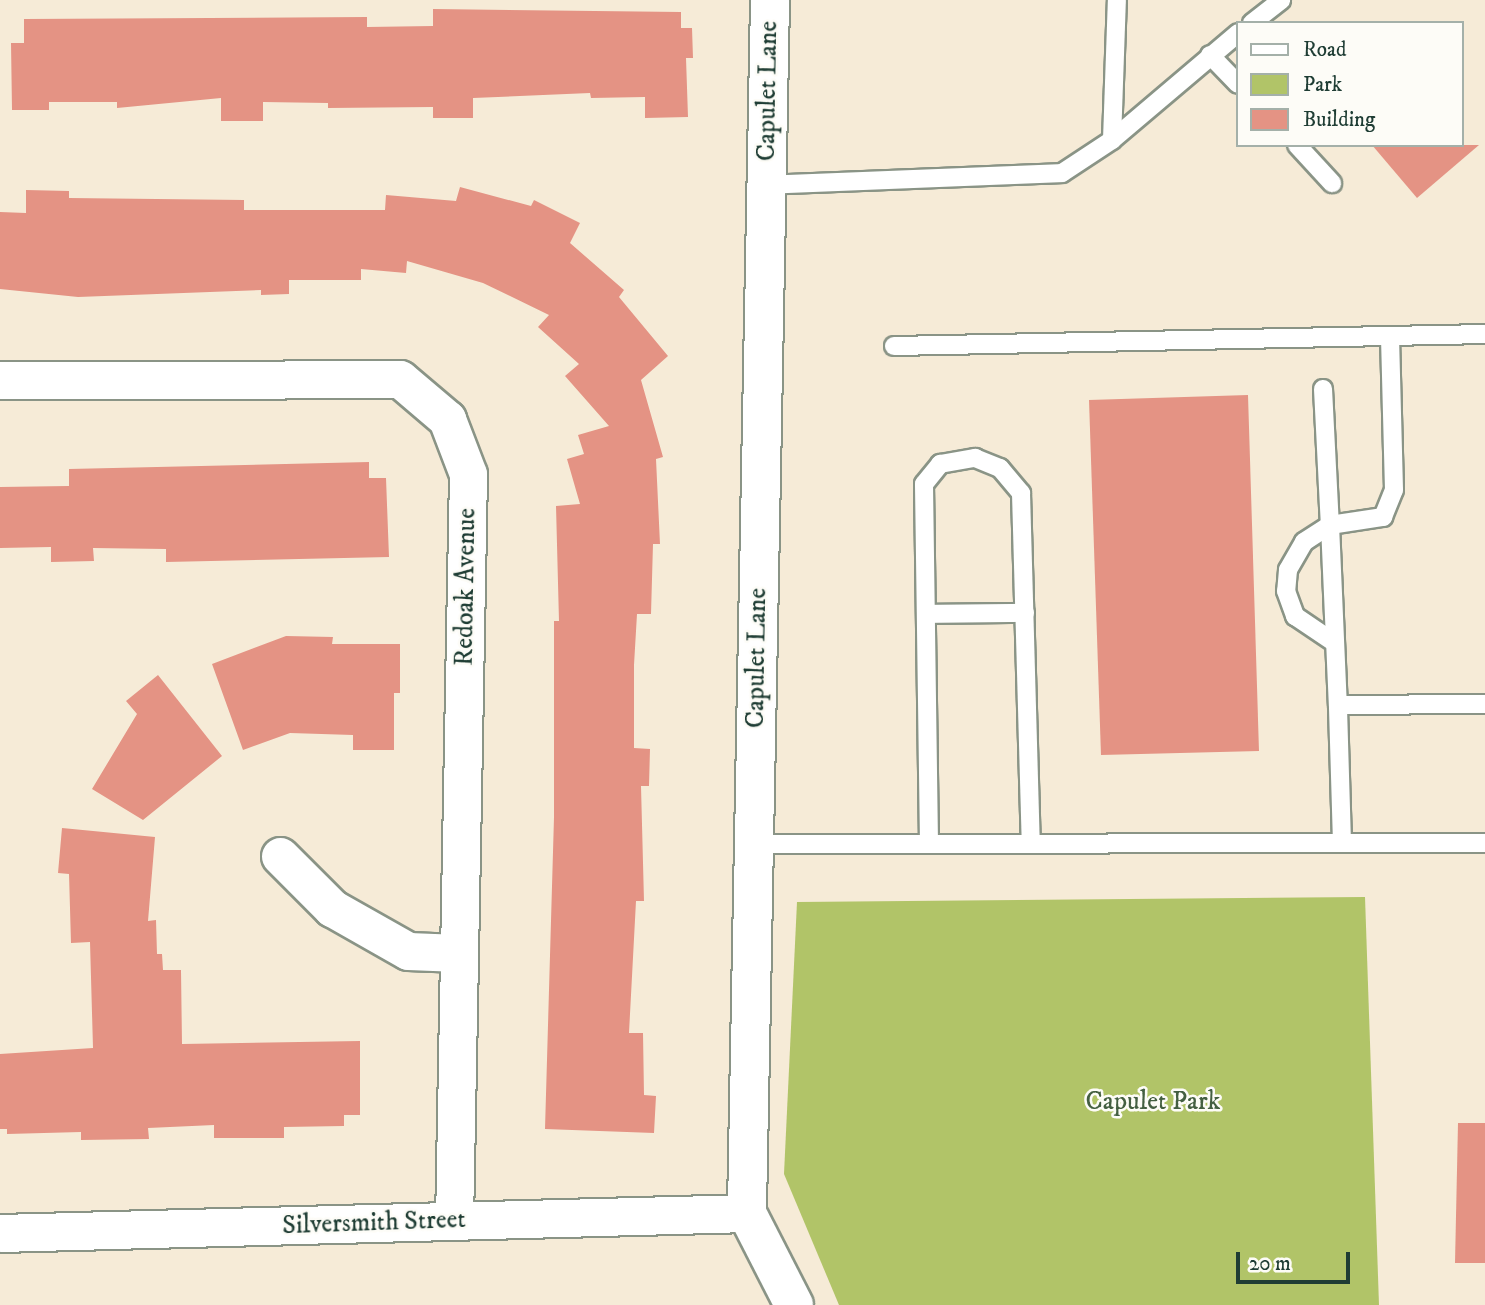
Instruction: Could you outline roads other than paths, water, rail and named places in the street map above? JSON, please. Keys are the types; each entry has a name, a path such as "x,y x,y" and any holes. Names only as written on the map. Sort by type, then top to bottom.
{"street":[{"name":"Capulet Lane","path":"769,0 747,1213 794,1305"},
{"name":"Redoak Avenue","path":"0,380 400,379 447,419 468,474 454,1221"},
{"path":"280,856 332,908 408,951 459,953"},
{"name":"Silversmith Street","path":"0,1233 747,1213"}],"lane":[{"path":"1112,140 1117,0"},
{"path":"1255,21 1281,0"},
{"path":"765,185 1062,173 1112,140 1236,35"},
{"path":"1210,55 1236,82"},
{"path":"1299,147 1332,183"},
{"path":"894,346 1485,334"},
{"path":"1335,643 1295,616 1286,591 1289,569 1304,542 1330,526 1383,517 1394,490 1390,336"},
{"path":"1323,389 1342,843"},
{"path":"929,843 924,484 940,464 975,458 1000,468 1021,493 1031,843"},
{"path":"926,614 1025,613"},
{"path":"1338,705 1485,704"},
{"path":"754,844 1485,843"}],"park label":[{"name":"Capulet Park","path":"1153,1102"}]}
